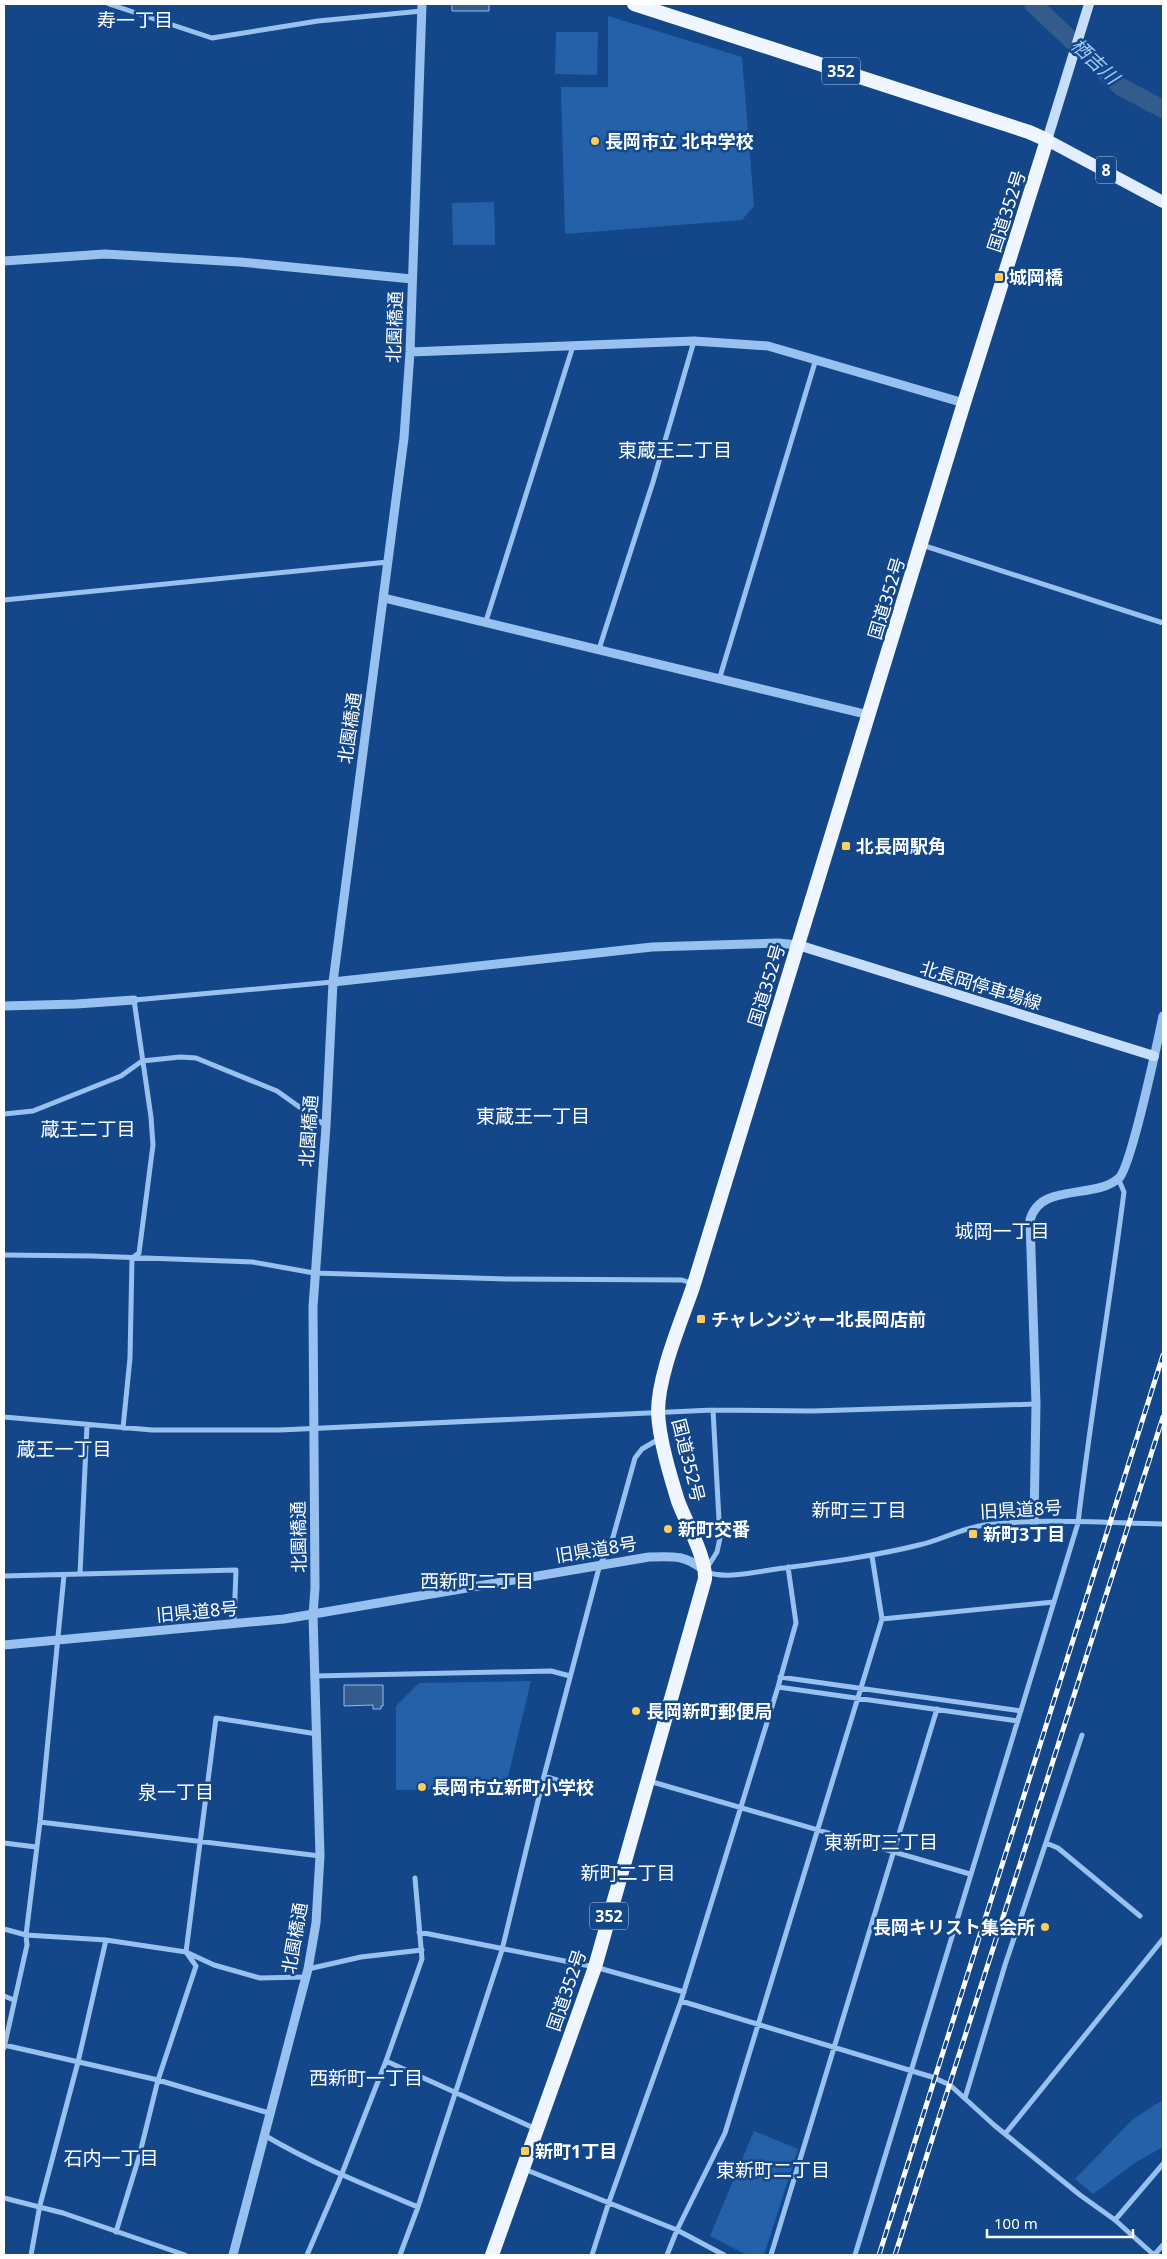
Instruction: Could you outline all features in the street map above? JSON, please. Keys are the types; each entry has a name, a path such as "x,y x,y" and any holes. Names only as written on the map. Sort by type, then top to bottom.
{"highway":[{"name":"352","path":"634,4 652,7 1029,132 1048,140"},
{"name":"国道352号","path":"492,2255 595,1967 705,1579 705,1571 678,1499 662,1438 658,1412 663,1377 694,1284 964,403 1048,140"}],"main road":[{"path":"1048,140 1089,4"},
{"name":"8","path":"1048,140 1163,202"},
{"name":"北長岡停車場線","path":"798,945 1159,1057"}],"street":[{"path":"109,4 212,38 422,7"},
{"name":"北園橋通","path":"233,2255 306,1973 316,1923 320,1856 318,1734 314,1676 313,1614 315,1588 314,1273 326,1126 333,982 404,438 410,352 422,7"},
{"path":"4,261 105,254 164,256 412,279"},
{"path":"410,352 694,341 768,346 964,403"},
{"path":"598,649 653,482 694,341"},
{"path":"486,622 573,346"},
{"path":"719,680 816,359"},
{"path":"922,545 1163,623"},
{"path":"4,600 388,562"},
{"path":"384,598 869,715"},
{"path":"4,1006 134,1000 333,982 652,947 778,943 798,945"},
{"path":"132,1258 139,1253 153,1145 151,1116 134,1000"},
{"path":"1034,1523 1036,1404 1030,1226 1032,1213 1037,1206 1050,1199 1103,1186 1118,1178 1124,1169 1159,1057 1163,1016"},
{"path":"4,1114 33,1111 120,1076 142,1061 196,1058 277,1091 326,1126"},
{"path":"855,2255 1078,1523 1087,1447 1107,1321 1124,1192 1118,1178"},
{"path":"4,1256 34,1254 253,1262 314,1273 506,1279 682,1280 694,1284"},
{"path":"123,1428 130,1358 132,1258"},
{"path":"4,1416 123,1428 217,1431 713,1410 813,1411 1036,1404"},
{"path":"705,1571 717,1552 720,1538 713,1410"},
{"path":"80,1574 87,1425"},
{"path":"400,2255 418,2207 502,1950 544,1776 600,1564 610,1548 634,1458 642,1449 662,1438"},
{"name":"旧県道8号","path":"4,1645 234,1624 313,1614 600,1564 669,1556 684,1557 705,1571 718,1576 872,1556 922,1545 969,1528 1034,1523 1163,1524"},
{"path":"667,2255 725,2133 882,1619 872,1556"},
{"path":"592,2255 684,1992 778,1687 796,1623 788,1567"},
{"path":"4,1576 236,1570 234,1624"},
{"path":"64,1575 57,1641 56,1680 26,1935 27,1945 4,2047 158,2080 269,2113"},
{"path":"882,1619 1054,1602"},
{"path":"314,1676 551,1671 570,1676"},
{"path":"780,1676 861,1689 1021,1710"},
{"path":"778,1687 1018,1721"},
{"path":"771,2255 937,1709"},
{"path":"116,2232 139,2157 158,2080 196,1966 186,1952 216,1718 318,1734"},
{"path":"965,2098 1005,1965 1082,1735"},
{"path":"544,1776 589,1790"},
{"path":"648,1780 741,1809 970,1874"},
{"path":"40,1822 320,1856"},
{"path":"4,1843 36,1847"},
{"path":"1046,1843 1058,1848 1140,1916"},
{"path":"307,2255 341,2176 386,2061 418,1970 422,1950 415,1878"},
{"path":"4,1929 26,1935 106,1940 186,1952 214,1965 260,1978 306,1973 361,1957 422,1950"},
{"path":"419,1932 595,1967 684,1992"},
{"path":"1005,2134 1163,1939"},
{"path":"31,2255 40,2206 78,2062 106,1940"},
{"path":"4,1996 14,2000"},
{"path":"681,2001 910,2072 932,2077 950,2085 1005,2134 1080,2195 1115,2220 1154,2255 1163,2245"},
{"path":"386,2061 455,2090 537,2130"},
{"path":"264,2135 304,2158 341,2176 418,2207"},
{"path":"1115,2220 1163,2164"},
{"path":"524,2169 678,2230 724,2255"},
{"path":"4,2198 40,2206 186,2255"}],"shaded area":[{"path":"452,4 489,4 489,11 452,11"},
{"path":"608,16 742,57 754,206 742,220 565,234 561,87 608,87"},
{"path":"556,32 598,32 597,75 555,74"},
{"path":"494,202 495,245 453,245 452,203"},
{"path":"531,1681 505,1789 396,1790 396,1706 419,1683"},
{"path":"344,1685 383,1685 383,1706 381,1706 381,1709 373,1709 373,1705 344,1706"},
{"path":"1163,2100 1163,2147 1136,2162 1093,2194 1075,2179 1133,2119"},
{"path":"754,2131 798,2149 764,2255 747,2255 710,2236"}],"waterway":[{"name":"栖吉川","path":"1033,4 1121,87 1163,109"}],"railway":[{"path":"879,2255 1163,1355"},
{"path":"895,2255 1163,1417"}],"place":[{"name":"長岡市立 北中学校","path":"595,141"},
{"name":"城岡橋","path":"999,277"},
{"name":"北長岡駅角","path":"846,846"},
{"name":"チャレンジャー北長岡店前","path":"701,1319"},
{"name":"新町交番","path":"668,1529"},
{"name":"新町3丁目","path":"973,1534"},
{"name":"長岡新町郵便局","path":"636,1711"},
{"name":"長岡市立新町小学校","path":"422,1787"},
{"name":"長岡キリスト集会所","path":"1045,1927"},
{"name":"新町1丁目","path":"525,2151"}],"district":[{"name":"寿一丁目","path":"135,20"},
{"name":"東蔵王二丁目","path":"675,450"},
{"name":"東蔵王一丁目","path":"533,1116"},
{"name":"蔵王二丁目","path":"88,1129"},
{"name":"城岡一丁目","path":"1002,1231"},
{"name":"蔵王一丁目","path":"64,1449"},
{"name":"新町三丁目","path":"859,1510"},
{"name":"西新町二丁目","path":"477,1581"},
{"name":"泉一丁目","path":"176,1792"},
{"name":"東新町三丁目","path":"881,1842"},
{"name":"新町二丁目","path":"628,1873"},
{"name":"西新町一丁目","path":"366,2078"},
{"name":"石内一丁目","path":"111,2158"},
{"name":"東新町二丁目","path":"773,2170"}]}
